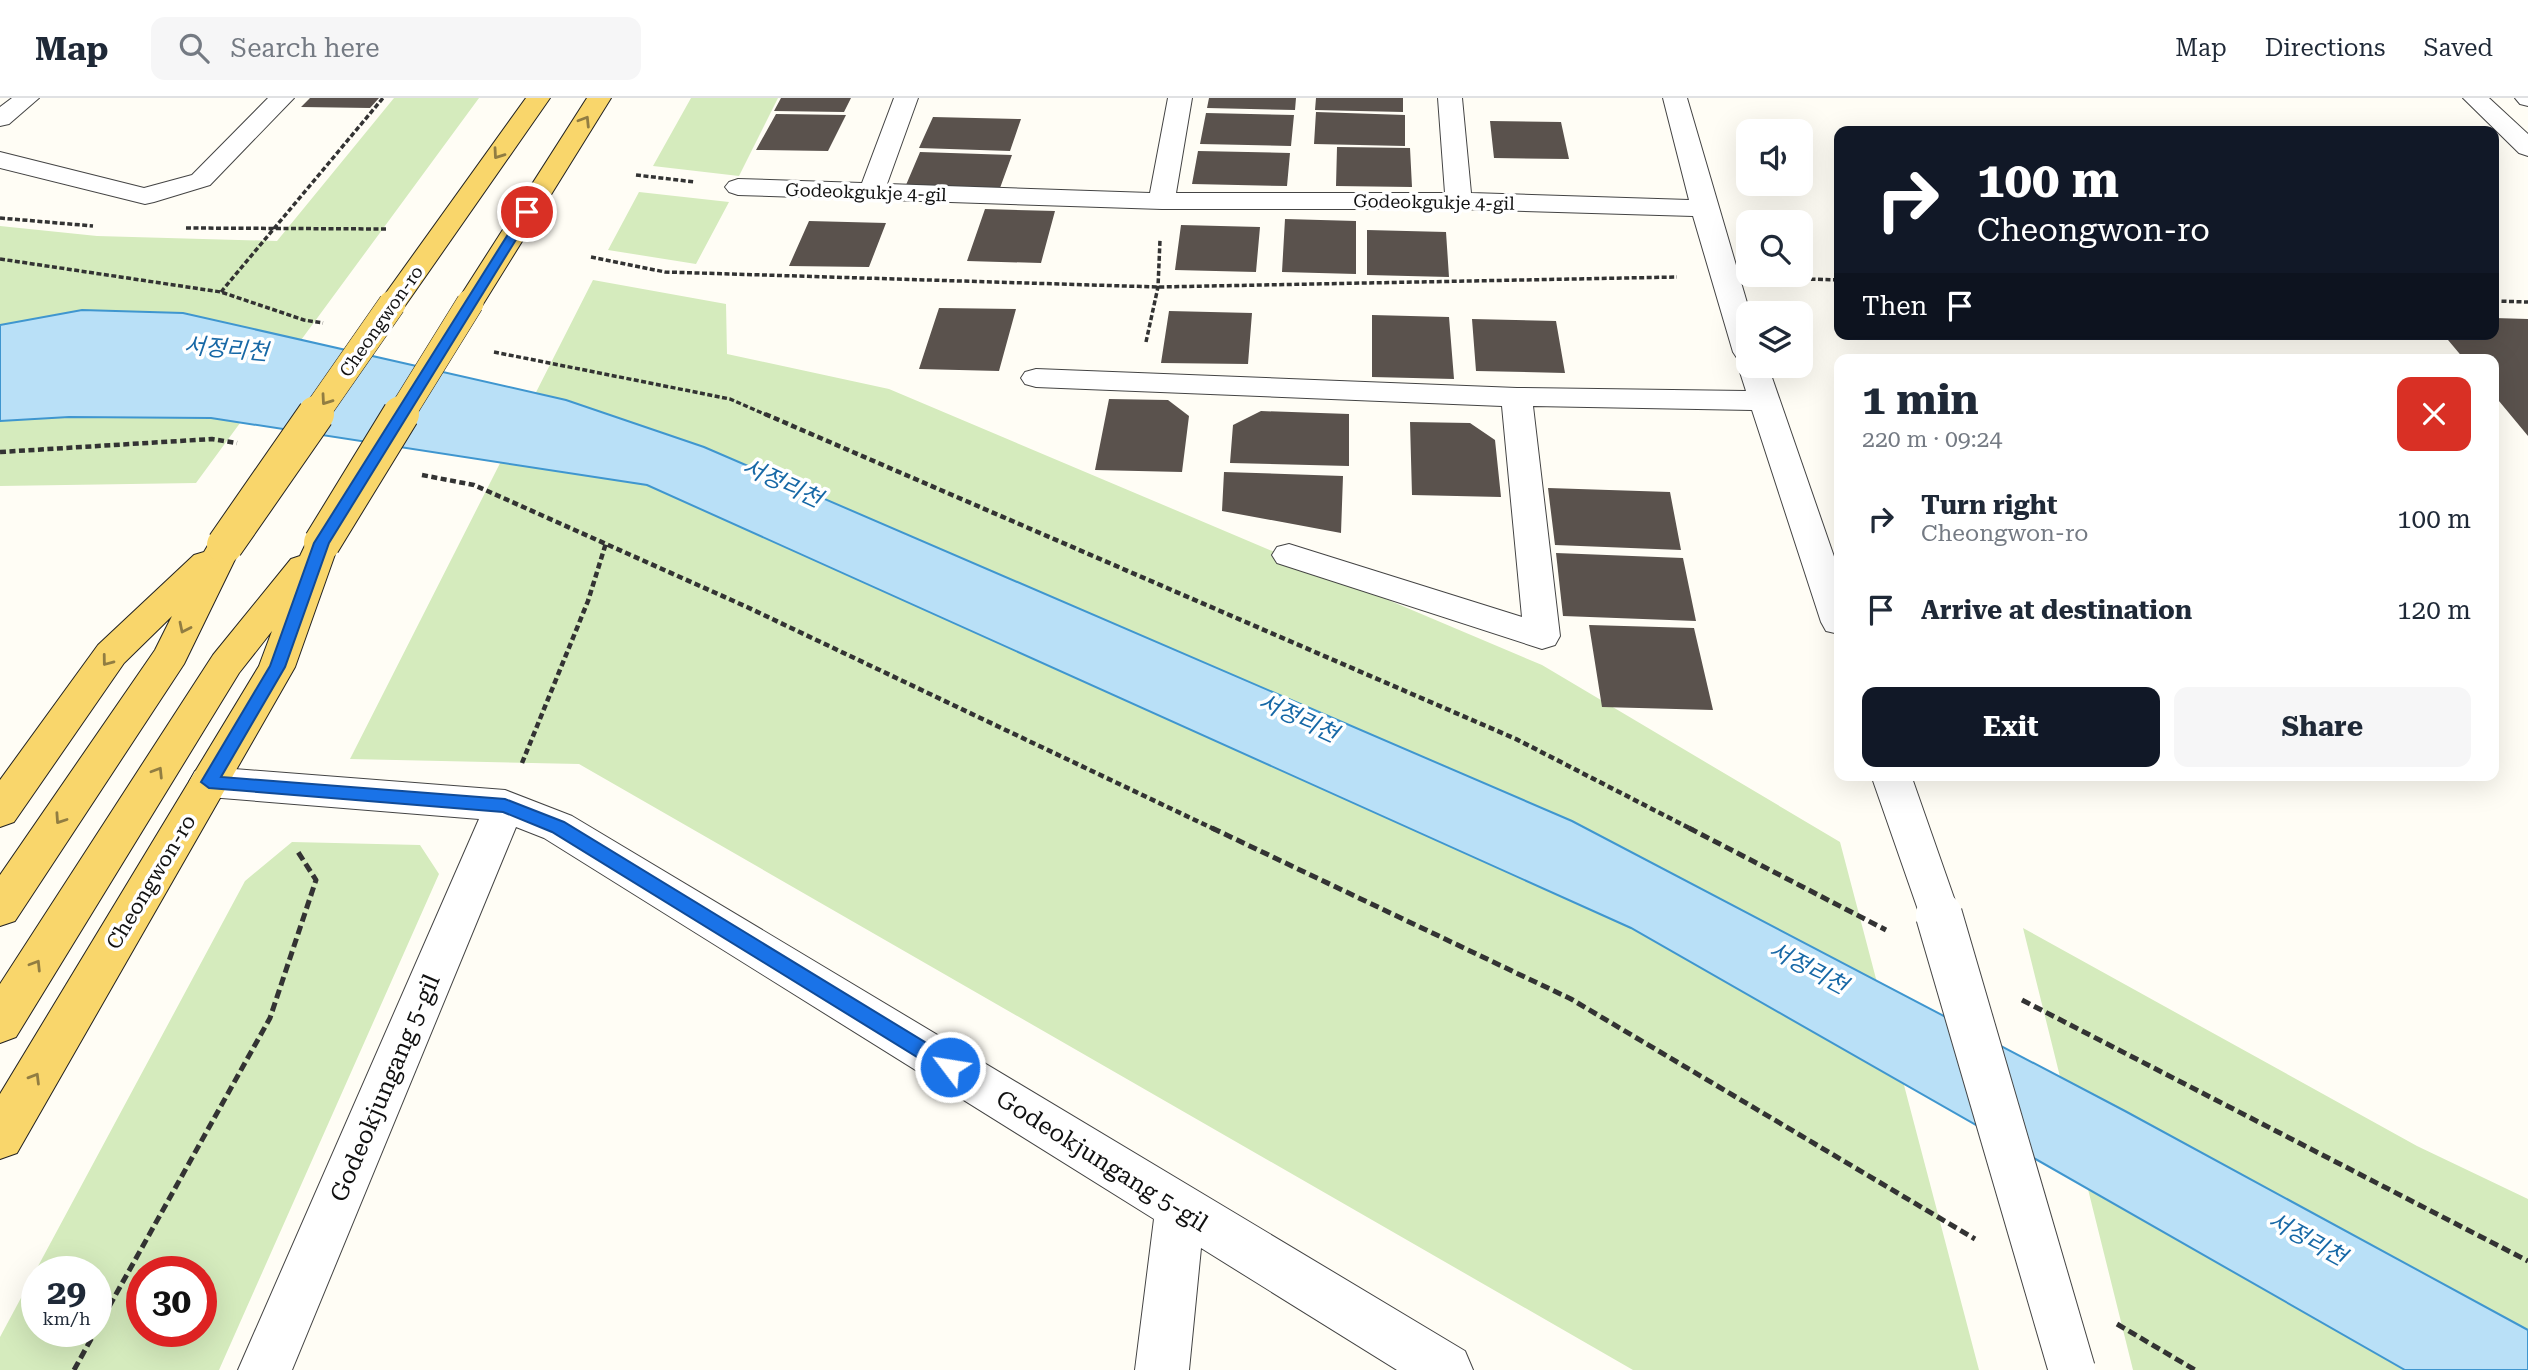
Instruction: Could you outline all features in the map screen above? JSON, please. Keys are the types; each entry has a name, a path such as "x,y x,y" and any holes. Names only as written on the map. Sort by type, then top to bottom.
{"main road":[{"name":"Cheongwon-ro","path":"0,909 171,654 225,545 538,98"},
{"name":"Cheongwon-ro","path":"0,1023 226,664 321,543 599,98"},
{"name":"Cheongwon-ro","path":"0,1137 278,667 321,543"},
{"name":"Cheongwon-ro","path":"0,811 111,654 225,545"}],"street":[{"path":"0,119 27,98"},
{"path":"0,160 145,196 201,180 282,98"},
{"path":"871,193 906,98"},
{"path":"1162,201 1181,98"},
{"path":"1450,98 1459,201"},
{"path":"1675,98 1736,316"},
{"path":"2459,98 2487,126"},
{"path":"2475,98 2528,148"},
{"path":"2494,98 2528,128"},
{"path":"2499,138 2528,165"},
{"name":"Godeokgukje 4-gil","path":"738,187 1162,201 1459,201 1705,208"},
{"path":"1036,378 1517,397 1764,401"},
{"path":"1757,378 1834,607"},
{"path":"1289,555 1542,636 1517,397"},
{"path":"1893,781 1939,915 2072,1370"},
{"name":"Godeokjungang 5-gil","path":"209,782 505,806 558,827 1446,1370"},
{"name":"Godeokjungang 5-gil","path":"265,1370 505,806"},
{"path":"1161,1370 1180,1208"}],"path":[{"path":"221,292 383,98"},
{"path":"636,175 738,187"},
{"path":"1137,380 1158,287 1162,201"},
{"path":"271,229 388,229"},
{"path":"591,257 665,272 1158,287 1723,276 1834,280"},
{"path":"0,259 221,292 304,320 331,324"},
{"path":"2499,301 2528,302"},
{"path":"491,351 730,399 1516,739 1898,936"},
{"path":"0,452 212,439 240,443"},
{"path":"419,475 474,485 747,607 1572,999 1979,1241"},
{"path":"505,806 588,601 606,543"},
{"path":"112,1302 270,1018 316,880 298,852"},
{"path":"2009,993 2528,1261"},
{"path":"2111,1320 2195,1370"},
{"path":"74,1370 87,1347"}],"green space":[{"path":"394,98 479,98 196,483 0,486 0,226 97,236 277,241"},
{"path":"691,98 778,98 739,176 653,166"},
{"path":"639,192 729,202 696,264 608,250"},
{"path":"593,280 726,304 727,354 889,389 1542,665 1840,842 1979,1370 1633,1370 579,764 350,759"},
{"path":"292,842 420,845 439,874 219,1370 0,1370 0,1337 21,1298 21,1347 112,1347 112,1256 44,1256 245,881"},
{"path":"2023,928 2417,1146 2528,1199 2528,1370 2133,1370"}],"water":[{"name":"서정리천","path":"82,310 183,313 566,400 704,447 1572,821 2125,1111 2528,1330 2528,1370 2405,1370 1631,928 647,485 211,418 69,417 0,421 0,325"}],"building":[{"path":"310,98 379,98 370,108 301,107"},
{"path":"781,98 851,98 844,112 774,111"},
{"path":"1209,98 1296,98 1295,110 1207,108"},
{"path":"1316,98 1403,98 1403,112 1315,110"},
{"path":"1316,112 1405,115 1405,146 1314,144"},
{"path":"1206,113 1294,115 1291,146 1200,144"},
{"path":"776,114 846,115 828,151 756,150"},
{"path":"933,117 1021,119 1010,151 919,148"},
{"path":"1490,121 1561,122 1569,159 1494,158"},
{"path":"1337,147 1410,148 1412,187 1336,186"},
{"path":"1198,151 1290,153 1287,186 1192,184"},
{"path":"920,152 1012,155 1000,188 906,185"},
{"path":"985,209 1055,211 1041,263 967,261"},
{"path":"1285,219 1356,221 1356,274 1282,272"},
{"path":"809,221 886,223 869,267 789,266"},
{"path":"1181,225 1260,227 1256,272 1175,270"},
{"path":"1367,230 1446,232 1449,277 1367,275"},
{"path":"939,308 1016,309 999,371 919,369"},
{"path":"1169,311 1252,313 1248,364 1161,363"},
{"path":"1372,315 1449,317 1454,379 1372,377"},
{"path":"2499,318 2528,319 2528,436 2499,401 2499,354 2460,354 2448,340 2499,340"},
{"path":"1472,319 1556,321 1565,373 1476,371"},
{"path":"1109,399 1168,400 1189,416 1182,472 1095,470"},
{"path":"1261,411 1349,414 1349,466 1230,463 1233,425"},
{"path":"1410,422 1470,423 1495,440 1501,497 1412,495"},
{"path":"1224,472 1343,476 1341,533 1222,511"},
{"path":"1548,488 1670,492 1681,550 1555,545"},
{"path":"1556,553 1683,558 1696,621 1563,616"},
{"path":"1589,625 1694,628 1713,710 1602,707"}],"route":[{"path":"527,212 321,543 278,667 209,782 505,806 558,827 950,1067"}]}
